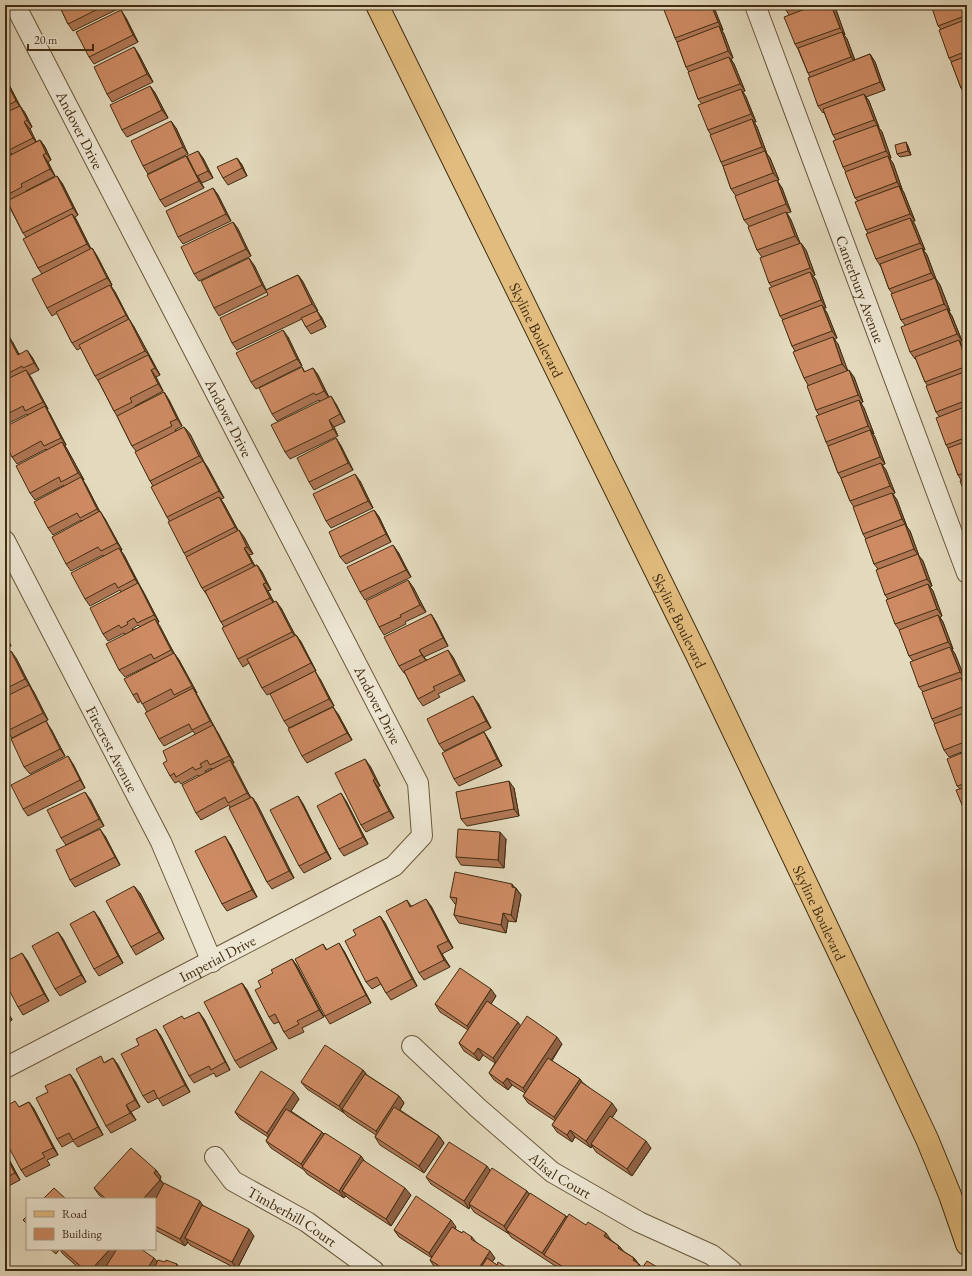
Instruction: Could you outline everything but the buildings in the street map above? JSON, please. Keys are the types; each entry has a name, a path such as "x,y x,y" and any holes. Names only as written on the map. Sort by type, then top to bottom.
{"main road":[{"name":"Skyline Boulevard","path":"377,5 694,648 853,981 927,1139 950,1195 967,1244"}],"street":[{"name":"Andover Drive","path":"15,5 418,783 422,836"},
{"name":"Canterbury Avenue","path":"755,5 967,572"},
{"name":"Firecrest Avenue","path":"5,541 161,842 212,962"},
{"name":"Imperial Drive","path":"5,1068 212,962 394,866 422,836"},
{"name":"Alisal Court","path":"412,1046 478,1108 552,1172 639,1222 712,1255 732,1271"},
{"name":"Timberhill Court","path":"215,1157 233,1181 307,1222 374,1271"}]}
